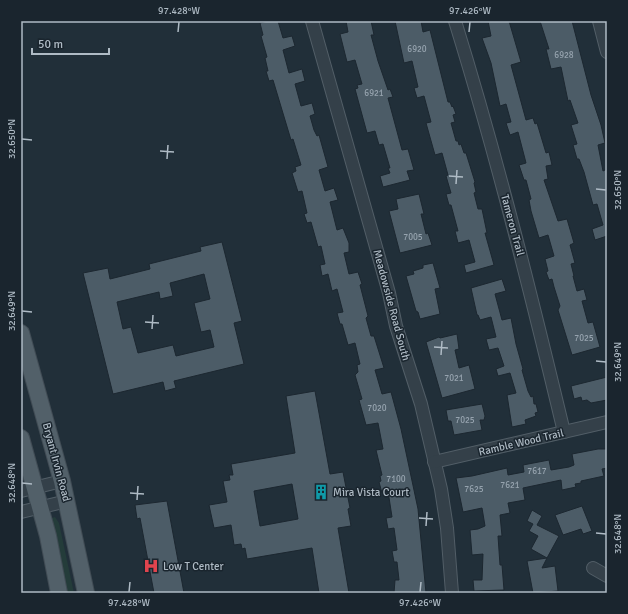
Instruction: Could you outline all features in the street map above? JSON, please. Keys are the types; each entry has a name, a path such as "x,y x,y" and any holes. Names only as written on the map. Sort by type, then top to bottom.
{"main road":[{"name":"Bryant Irvin Road","path":"21,333 62,481 86,593"},
{"path":"21,438 28,490 40,508 59,593"}],"street":[{"name":"Meadowside Road South","path":"312,21 388,286 396,326 421,404 448,528 452,593"},
{"name":"Tameron Trail","path":"455,21 480,101 525,268 564,432"},
{"path":"599,21 607,52"},
{"name":"Ramble Wood Trail","path":"434,462 607,422"},
{"path":"28,490 62,481"},
{"path":"21,512 67,501"},
{"path":"593,568 607,576"}],"green space":[{"path":"55,517 59,523 74,593 64,593 52,530 52,518"}],"building":[{"path":"278,21 283,38 292,36 295,46 283,50 289,73 302,69 305,81 295,84 301,106 312,103 315,114 310,116 314,130 317,136 319,135 328,167 319,170 325,191 334,188 338,200 330,202 337,230 343,228 349,243 349,252 344,253 349,274 358,272 362,284 360,285 368,316 366,318 371,336 374,336 384,368 375,370 382,394 391,392 401,429 418,509 426,593 394,593 395,580 399,580 397,562 394,562 392,551 397,550 394,528 388,529 386,518 392,517 388,491 382,493 379,482 381,481 380,476 382,475 376,450 383,449 378,423 366,425 359,400 362,399 355,375 358,372 357,365 360,364 355,343 348,345 342,324 340,324 337,313 343,312 337,289 332,291 328,274 322,276 320,265 325,264 321,246 318,247 311,222 307,223 304,214 307,213 302,191 298,192 292,173 296,171 295,167 301,165 293,139 291,140 273,80 269,81 266,71 268,71 265,58 267,57 261,36 263,35 260,23"},
{"path":"346,21 371,21 374,35 371,35 378,61 388,90 390,89 393,97 388,98 402,150 408,149 414,170 407,171 410,180 383,187 380,176 390,173 388,168 390,168 383,144 379,145 375,131 367,133 355,89 358,88 357,85 362,84 355,60 347,62 340,34 348,32"},
{"path":"395,21 421,21 423,32 430,30 448,102 450,102 452,107 453,106 456,114 453,115 455,122 451,123 456,141 458,141 459,145 461,144 464,153 466,153 475,182 476,192 474,193 478,209 482,209 487,233 485,233 494,265 466,273 464,265 475,262 469,240 458,243 455,231 458,231 451,205 449,205 446,194 451,193 442,153 435,155 426,123 431,122 424,96 417,98 414,88 418,87 412,61 404,63"},
{"path":"488,21 509,21 521,62 511,65 526,120 533,118 535,124 537,123 546,153 549,152 552,165 546,166 548,179 544,180 558,221 567,219 574,243 570,245 575,263 571,264 573,276 577,291 584,289 587,300 582,301 588,323 593,322 600,347 572,355 558,310 560,306 552,279 549,280 546,272 548,271 545,259 554,256 548,235 539,238 531,211 529,200 531,199 526,180 524,180 519,165 526,163 518,132 510,135 506,123 511,122 506,104 500,106 491,63 482,38 491,36"},
{"path":"540,21 572,21 591,95 601,125 605,143 598,145 603,171 607,169 607,236 595,240 592,229 603,225 597,204 593,205 584,172 579,159 577,159 573,145 577,144 571,125 578,123 570,100 568,101 561,67 551,69 546,49 549,49"},
{"path":"419,194 424,214 421,214 426,234 428,233 432,245 400,253 389,211 398,209 396,199"},
{"path":"222,242 242,321 234,323 244,364 174,381 176,388 165,391 163,382 113,394 83,273 108,268 110,279 150,269 149,264 201,251 200,247","holes":["204,274 210,299 194,303 201,332 210,330 214,347 176,356 173,345 138,353 131,327 123,329 117,302 159,292 160,299 173,296 170,283"]},
{"path":"433,263 440,288 435,289 440,314 420,319 418,312 416,311 406,276 414,274 413,271 423,268 423,265"},
{"path":"502,279 506,291 495,294 502,320 511,318 528,391 531,397 533,396 534,404 536,404 538,412 535,413 536,416 525,420 526,424 512,427 507,395 516,393 510,373 498,376 496,369 504,366 498,348 489,350 486,339 496,337 491,317 480,320 477,315 471,288"},
{"path":"457,334 459,349 455,350 459,368 469,365 475,389 442,398 426,342 439,337"},
{"path":"607,377 607,400 591,403 587,400 582,401 581,397 574,399 571,386"},
{"name":"Mira Vista Court","path":"315,391 330,474 343,472 350,508 348,509 351,526 338,528 349,593 319,593 312,548 247,559 245,548 242,549 241,544 234,545 231,525 214,528 209,505 227,502 223,481 230,480 229,475 233,475 231,464 295,453 286,396","holes":["292,484 298,519 260,526 254,491"]},
{"path":"482,404 485,416 484,420 480,420 482,430 454,435 451,421 448,421 446,410"},
{"path":"598,449 607,449 607,468 602,469 604,476 581,481 581,483 575,484 576,487 562,490 561,480 523,488 525,500 508,503 510,513 500,515 502,536 498,536 500,565 502,565 504,590 474,591 473,580 482,580 483,554 472,555 470,530 485,526 482,508 463,512 456,478 507,468 508,475 524,472 523,465 549,460 551,470 569,467 574,465 572,454"},
{"path":"167,501 184,593 154,593 140,518 137,519 135,505"},
{"path":"582,506 592,531 583,534 581,529 563,535 555,515"},
{"path":"532,510 542,516 537,525 559,536 547,558 531,549 538,536 529,531 533,524 527,521"},
{"path":"547,558 542,568 555,566 558,591 533,593 527,561"}],"place":[{"name":"Mira Vista Court","path":"321,492"},
{"name":"Low T Center","path":"151,566"}]}
